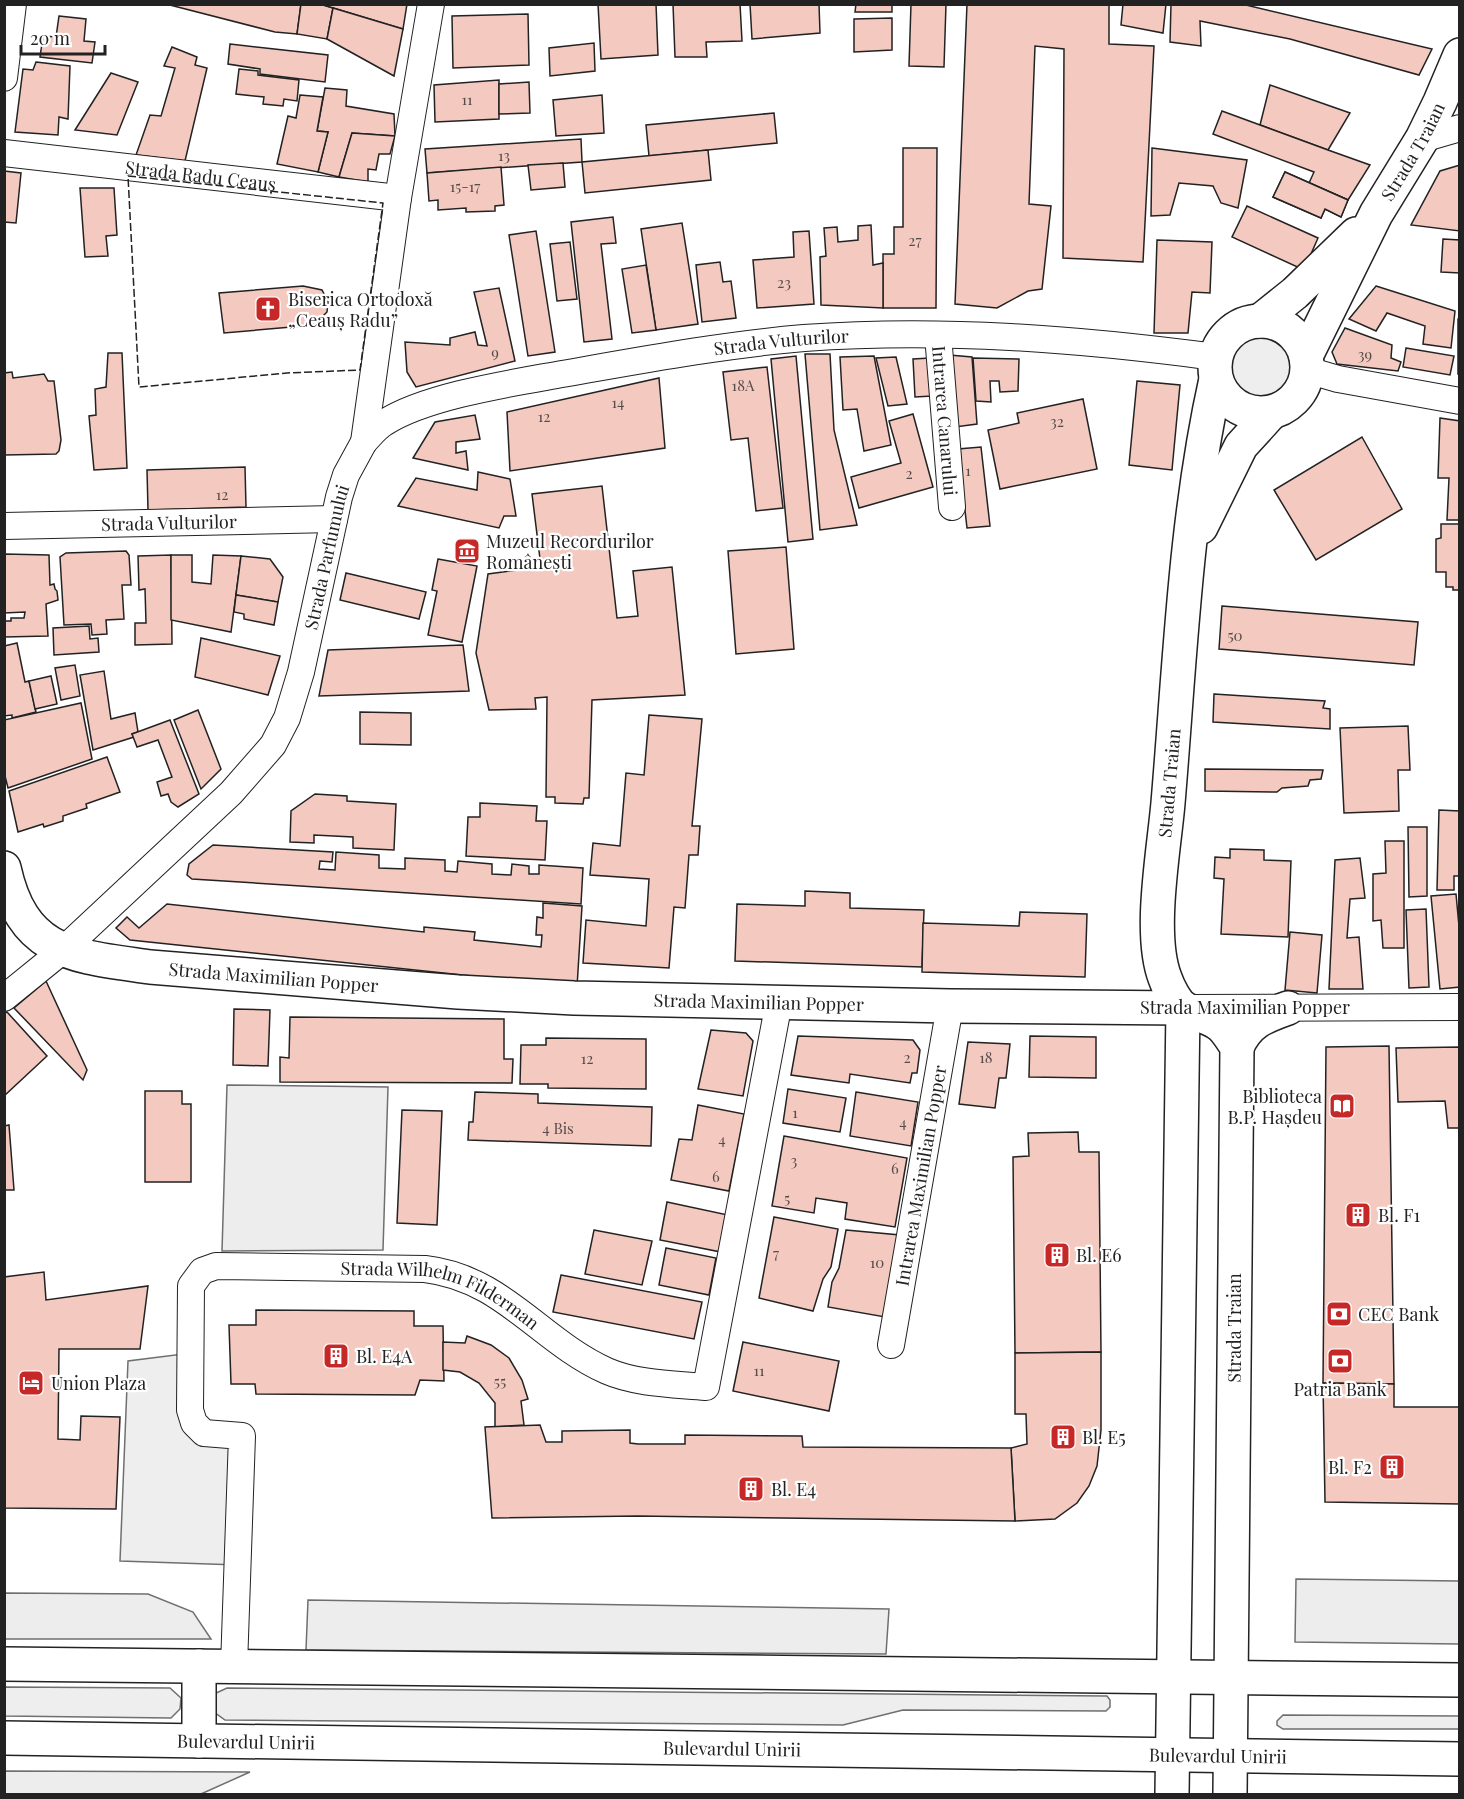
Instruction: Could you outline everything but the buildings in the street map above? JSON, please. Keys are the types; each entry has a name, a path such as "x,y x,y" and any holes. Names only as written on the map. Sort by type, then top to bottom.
{"street":[{"path":"4,78 13,4"},
{"name":"Strada Parfumului","path":"4,998 62,951 231,793 273,745 287,718 301,672 334,519 346,475 364,442 398,198 431,4"},
{"name":"Strada Traian","path":"1306,363 1376,214 1422,139 1460,55"},
{"path":"1422,139 1460,128"},
{"name":"Strada Radu Ceauș","path":"4,153 398,198"},
{"name":"Strada Traian","path":"1260,321 1295,293 1376,214"},
{"path":"1260,321 1276,323 1300,341 1306,363 1304,385 1296,398 1285,407 1257,414 1237,407 1222,392 1216,368 1221,343 1232,331 1245,324 1260,321"},
{"name":"Strada Vulturilor","path":"364,442 383,424 409,410 446,399 525,381 700,349 804,338 938,334 1057,340 1216,368"},
{"name":"Intrarea Canarului","path":"938,334 952,507"},
{"path":"1306,363 1349,381 1460,401"},
{"name":"Strada Traian","path":"1183,1008 1165,978 1158,935 1190,553 1200,457 1216,368"},
{"name":"Strada Traian","path":"1190,553 1241,446 1271,412"},
{"name":"Strada Vulturilor","path":"4,526 334,519"},
{"path":"4,868 11,894 27,924 62,951"},
{"name":"Strada Maximilian Popper","path":"62,951 101,960 150,967 458,992 574,998 950,1006 1460,1007"},
{"path":"1122,1007 1139,996 1146,987 1156,966 1159,952"},
{"name":"Strada Wilhelm Filderman","path":"234,1666 242,1436 204,1433 194,1423 190,1410 191,1286 202,1271 216,1266 444,1271 479,1284 585,1359 608,1372 646,1381 706,1387 779,1002"},
{"name":"Intrarea Maximilian Popper","path":"891,1345 950,1006"},
{"path":"1172,1794 1183,1008 1220,1024 1237,1047 1243,1034 1253,1024 1288,1008"},
{"name":"Strada Traian","path":"1230,1794 1237,1047"},
{"path":"4,1664 1460,1680"},
{"path":"199,1666 199,1741"},
{"name":"Bulevardul Unirii","path":"4,1738 1460,1759"}],"shaded area":[{"path":"1252,322 1270,322 1286,329 1299,342 1306,358 1306,376 1299,392 1286,405 1270,412 1252,412 1236,405 1223,392 1216,376 1216,358 1223,342 1236,329"},
{"path":"227,1085 388,1087 383,1250 222,1251"},
{"path":"191,1353 194,1423 242,1436 238,1565 120,1561 128,1361"},
{"path":"1296,1579 1459,1581 1459,1644 1295,1642"},
{"path":"5,1593 148,1594 193,1612 211,1639 5,1639"},
{"path":"308,1600 889,1609 886,1654 306,1650"},
{"path":"5,1687 170,1688 181,1698 180,1709 171,1718 5,1716"},
{"path":"227,1688 1107,1696 1110,1700 1110,1707 1106,1711 903,1710 843,1725 225,1720 214,1712 214,1694"},
{"path":"1283,1715 1459,1716 1459,1729 1283,1729 1277,1725 1277,1721"},
{"path":"5,1771 250,1772 201,1794 5,1794"}],"fence":[{"path":"128,176 383,203 360,370 287,373 139,387 128,176"}],"place":[{"name":"Biserica Ortodoxă „Ceauș Radu”","path":"268,309"},
{"name":"Muzeul Recordurilor Românești","path":"467,551"},
{"name":"Biblioteca B.P. Hașdeu","path":"1342,1106"},
{"name":"Bl. F1","path":"1358,1215"},
{"name":"Bl. E6","path":"1057,1255"},
{"name":"CEC Bank","path":"1339,1314"},
{"name":"Bl. E4A","path":"336,1356"},
{"name":"Patria Bank","path":"1340,1361"},
{"name":"Union Plaza","path":"31,1383"},
{"name":"Bl. E5","path":"1063,1437"},
{"name":"Bl. F2","path":"1392,1467"},
{"name":"Bl. E4","path":"751,1489"}]}
